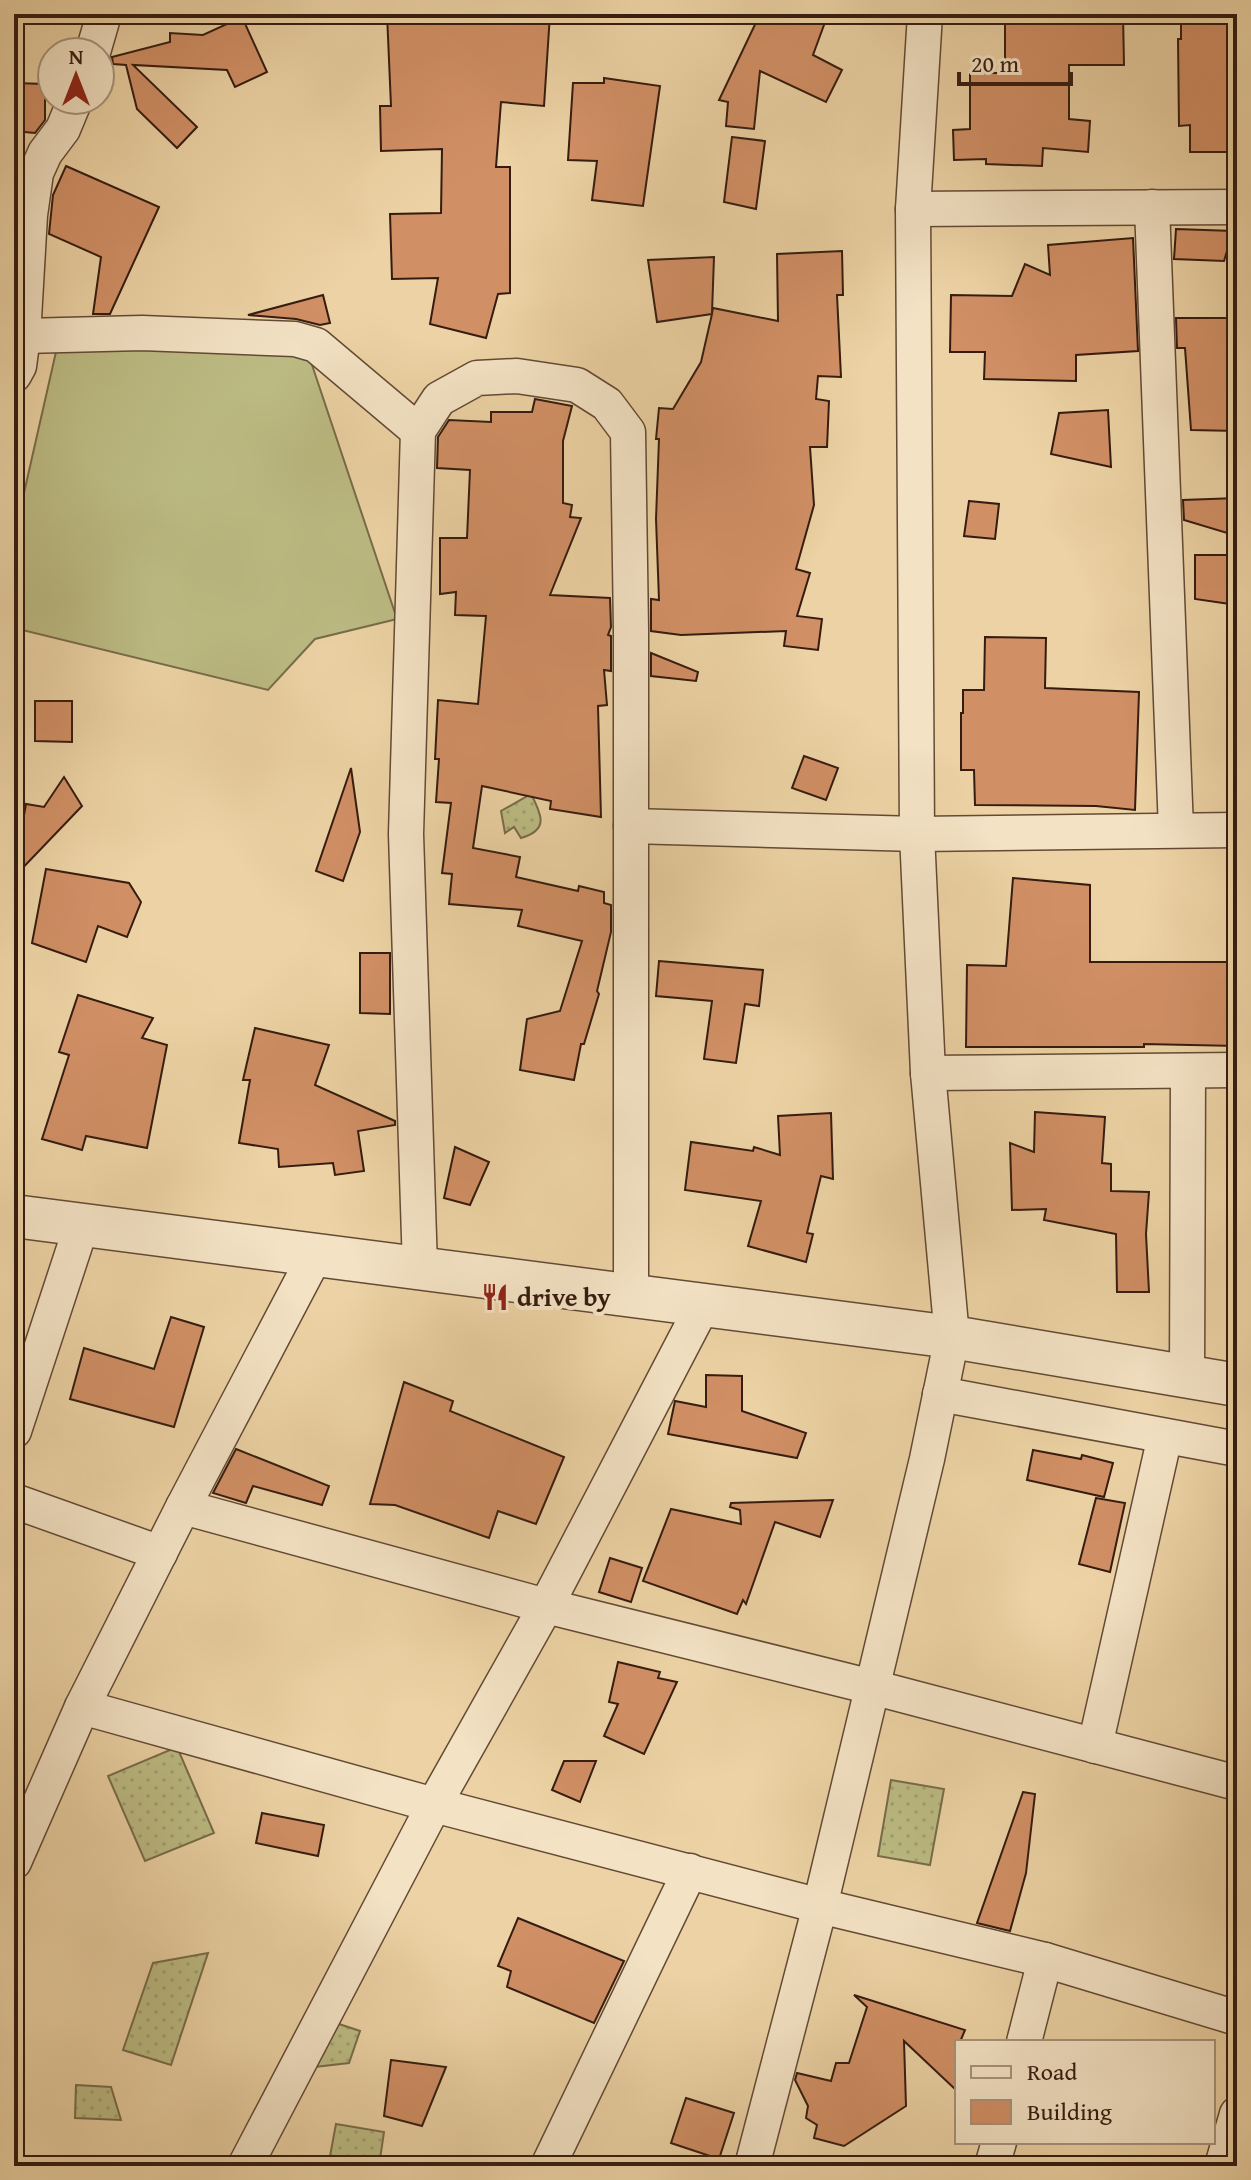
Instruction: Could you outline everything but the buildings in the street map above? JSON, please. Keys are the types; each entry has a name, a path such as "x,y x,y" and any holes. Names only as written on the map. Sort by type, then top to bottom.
{"street":[{"path":"98,36 104,14"},
{"path":"752,2166 820,1906 927,1459 952,1337 928,1073 917,834 913,209 925,14"},
{"path":"14,375 19,366 23,336 30,215 36,173 68,116"},
{"path":"1152,207 1176,830"},
{"path":"913,209 1237,207"},
{"path":"23,336 142,333 295,339 316,345 418,431"},
{"path":"420,1268 406,834 418,431 439,399 477,378 517,376 577,385 607,404 628,432 631,1295"},
{"path":"631,826 917,834 1237,830"},
{"path":"928,1073 1237,1070"},
{"path":"1187,1378 1188,1071"},
{"path":"14,1216 952,1337 1237,1385"},
{"path":"14,1431 82,1224"},
{"path":"14,1862 82,1707 316,1254"},
{"path":"245,2166 434,1805 546,1606 703,1305"},
{"path":"940,1394 1237,1449"},
{"path":"1095,1746 1165,1436"},
{"path":"14,1501 160,1553"},
{"path":"183,1507 546,1606 872,1687 1237,1783"},
{"path":"82,1707 434,1805 820,1906 1045,1960 1237,2018"},
{"path":"548,2166 690,1871"},
{"path":"1025,2040 1045,1960"},
{"path":"1222,2166 1237,2114"},
{"path":"992,2166 998,2144"}],"shaded area":[{"path":"58,343 306,347 397,619 315,639 268,690 14,628 14,537"},
{"path":"531,794 541,821 536,831 521,838 514,827 505,833 501,811"},
{"path":"177,1747 214,1833 145,1861 108,1776"},
{"path":"891,1780 944,1789 930,1865 878,1856"},
{"path":"208,1953 171,2065 123,2050 153,1963"},
{"path":"330,2021 360,2031 349,2063 314,2067"},
{"path":"76,2085 111,2087 121,2120 75,2118"},
{"path":"336,2124 384,2132 379,2166 330,2156"}],"place":[{"name":"drive by","path":"495,1297"}]}
